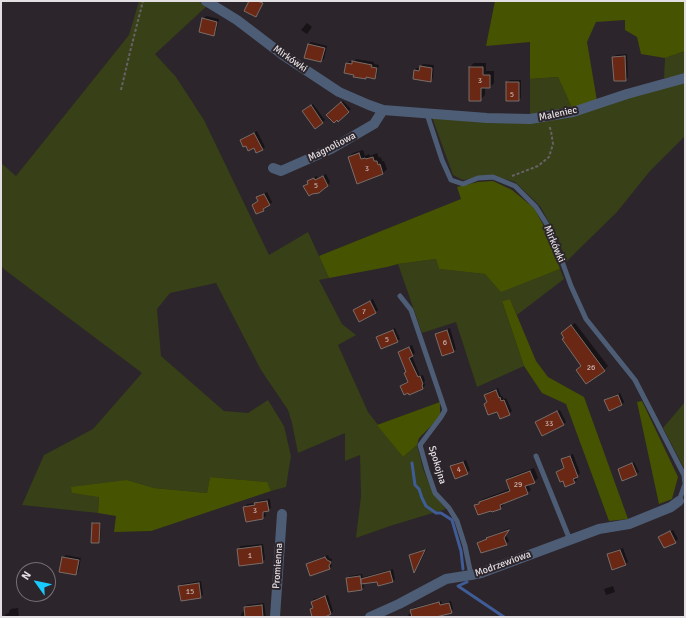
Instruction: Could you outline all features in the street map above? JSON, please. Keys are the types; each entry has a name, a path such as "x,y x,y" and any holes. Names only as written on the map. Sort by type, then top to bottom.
{"street":[{"name":"Mirkówki","path":"206,1 237,20 283,55 339,92 383,110 427,113"},
{"name":"Maleniec","path":"427,113 530,120 572,112 627,94 685,78"},
{"name":"Magnoliowa","path":"273,168 281,171 331,149 374,124 383,110"},
{"name":"Modrzewiowa","path":"370,617 400,604 446,579 481,573 598,529 629,524 671,507 679,501"},
{"name":"Promienna","path":"275,617 282,514"}],"lane":[{"name":"Mirkówki","path":"427,113 442,160 451,180 463,184 478,178 493,177 515,186 536,207 551,231 571,286 586,319 635,380 684,475 685,484 679,501"},
{"name":"Spokojna","path":"400,296 411,310 445,410 420,445 423,458 436,492 457,521 465,546 471,575"},
{"path":"536,456 570,540"}],"path":[{"path":"121,90 143,1"},
{"path":"502,181 538,166 549,157 554,144 551,131 545,117"}],"green space":[{"path":"139,1 197,1 208,5 155,54 176,77 204,120 269,255 308,232 329,278 319,280 342,324 356,335 338,345 368,412 403,457 417,445 423,469 434,495 446,509 356,538 361,496 360,455 345,461 345,433 298,453 288,410 261,370 216,283 170,293 157,309 161,356 224,411 248,413 268,400 284,426 291,456 286,487 271,491 266,482 210,477 207,493 154,488 127,480 72,493 99,496 98,513 22,505 44,455 93,429 142,373 1,266 1,163 16,176 129,35"},
{"path":"495,1 685,1 685,51 665,58 641,54 637,37 625,30 625,20 596,22 587,42 597,101 572,108 558,77 530,79 530,42 486,46"},
{"path":"685,51 685,76 664,78 665,58"},
{"path":"558,77 572,108 530,117 530,79"},
{"path":"685,82 685,136 650,171 617,212 566,262 559,241 540,206 515,182 492,175 463,180 453,175 432,117 524,122"},
{"path":"493,181 512,190 534,208 547,232 560,269 501,292 485,274 439,269 436,259 398,264 329,278 319,256 461,199 457,187 478,182"},
{"path":"436,259 439,269 485,274 501,291 560,269 564,279 517,315 510,299 502,301 524,366 477,387 456,322 422,333 398,264"},
{"path":"510,299 536,361 548,377 584,397 628,519 609,521 566,404 542,393 524,366 502,301"},
{"path":"642,401 678,477 672,499 659,504 637,402"},
{"path":"440,402 440,417 419,438 417,445 403,457 377,425"},
{"path":"685,402 685,470 663,428"},
{"path":"210,477 267,482 271,491 151,531 114,532 116,516 98,513 99,497 72,493 71,487 127,480 154,488 207,493"}],"building":[{"path":"249,1 263,3 256,17 244,11"},
{"path":"202,18 217,22 214,36 199,32"},
{"path":"308,44 325,48 321,62 304,58"},
{"path":"625,56 626,81 614,81 612,57"},
{"path":"352,61 372,65 371,67 377,68 375,79 353,77 354,75 344,73 346,63 352,64"},
{"path":"420,66 432,68 431,82 413,79 414,70 419,71"},
{"path":"469,67 483,67 483,75 490,75 490,88 481,88 481,101 469,101"},
{"path":"506,82 519,82 519,101 506,101"},
{"path":"341,102 349,112 338,122 337,120 334,123 326,115"},
{"path":"311,105 323,123 315,129 302,111"},
{"path":"254,133 263,150 256,153 254,148 248,151 246,146 243,147 240,140"},
{"path":"359,153 361,159 373,157 374,161 377,161 378,165 380,164 383,174 357,184 348,157"},
{"path":"323,176 328,186 319,193 309,196 303,186 308,184 307,181 314,178 315,180"},
{"path":"264,194 270,205 263,209 264,211 256,214 252,205 258,201 256,197"},
{"path":"370,301 376,313 359,322 353,310"},
{"path":"571,325 605,371 586,384 576,370 581,366 562,339 564,338 561,333"},
{"path":"393,330 398,342 381,349 376,337"},
{"path":"447,330 454,352 442,356 435,334"},
{"path":"409,347 413,356 409,358 418,377 420,376 423,389 409,395 408,393 404,395 400,386 408,382 404,373 406,372 398,352"},
{"path":"496,390 501,401 504,400 510,415 500,419 497,412 488,415 484,404 487,402 484,395"},
{"path":"618,395 622,405 609,411 604,400"},
{"path":"557,411 564,425 542,436 535,422"},
{"path":"570,456 578,477 573,479 575,483 565,487 563,481 560,482 556,472 564,468 561,459"},
{"path":"463,462 468,474 455,479 450,466"},
{"path":"632,463 637,475 622,481 618,469"},
{"path":"530,471 535,483 525,486 528,494 500,505 501,509 478,515 474,505 510,491 506,480"},
{"path":"267,501 269,511 263,512 263,519 246,522 243,507 255,505 254,503"},
{"path":"92,523 100,523 99,543 91,543"},
{"path":"509,530 504,538 507,545 481,553 477,543 487,539 486,538"},
{"path":"670,531 676,543 664,548 658,537"},
{"path":"261,546 263,563 239,566 237,549"},
{"path":"425,550 414,573 409,555"},
{"path":"620,550 626,565 612,570 607,554"},
{"path":"62,557 79,560 76,575 59,572"},
{"path":"325,557 331,562 329,566 330,569 310,576 306,564"},
{"path":"390,571 393,582 378,586 377,582 361,584 361,579"},
{"path":"360,576 362,590 348,592 346,578"},
{"path":"199,583 201,598 181,601 178,586"},
{"path":"325,596 331,614 325,617 312,617 310,609 313,608 311,602"},
{"path":"439,602 440,605 449,603 452,613 436,617 412,617 410,610"},
{"path":"262,605 263,617 245,617 244,607"}],"waterway":[{"path":"412,463 415,485 419,489 426,506 436,513 441,513 452,520 461,551 463,569"},
{"path":"467,582 458,586 504,617"}]}
